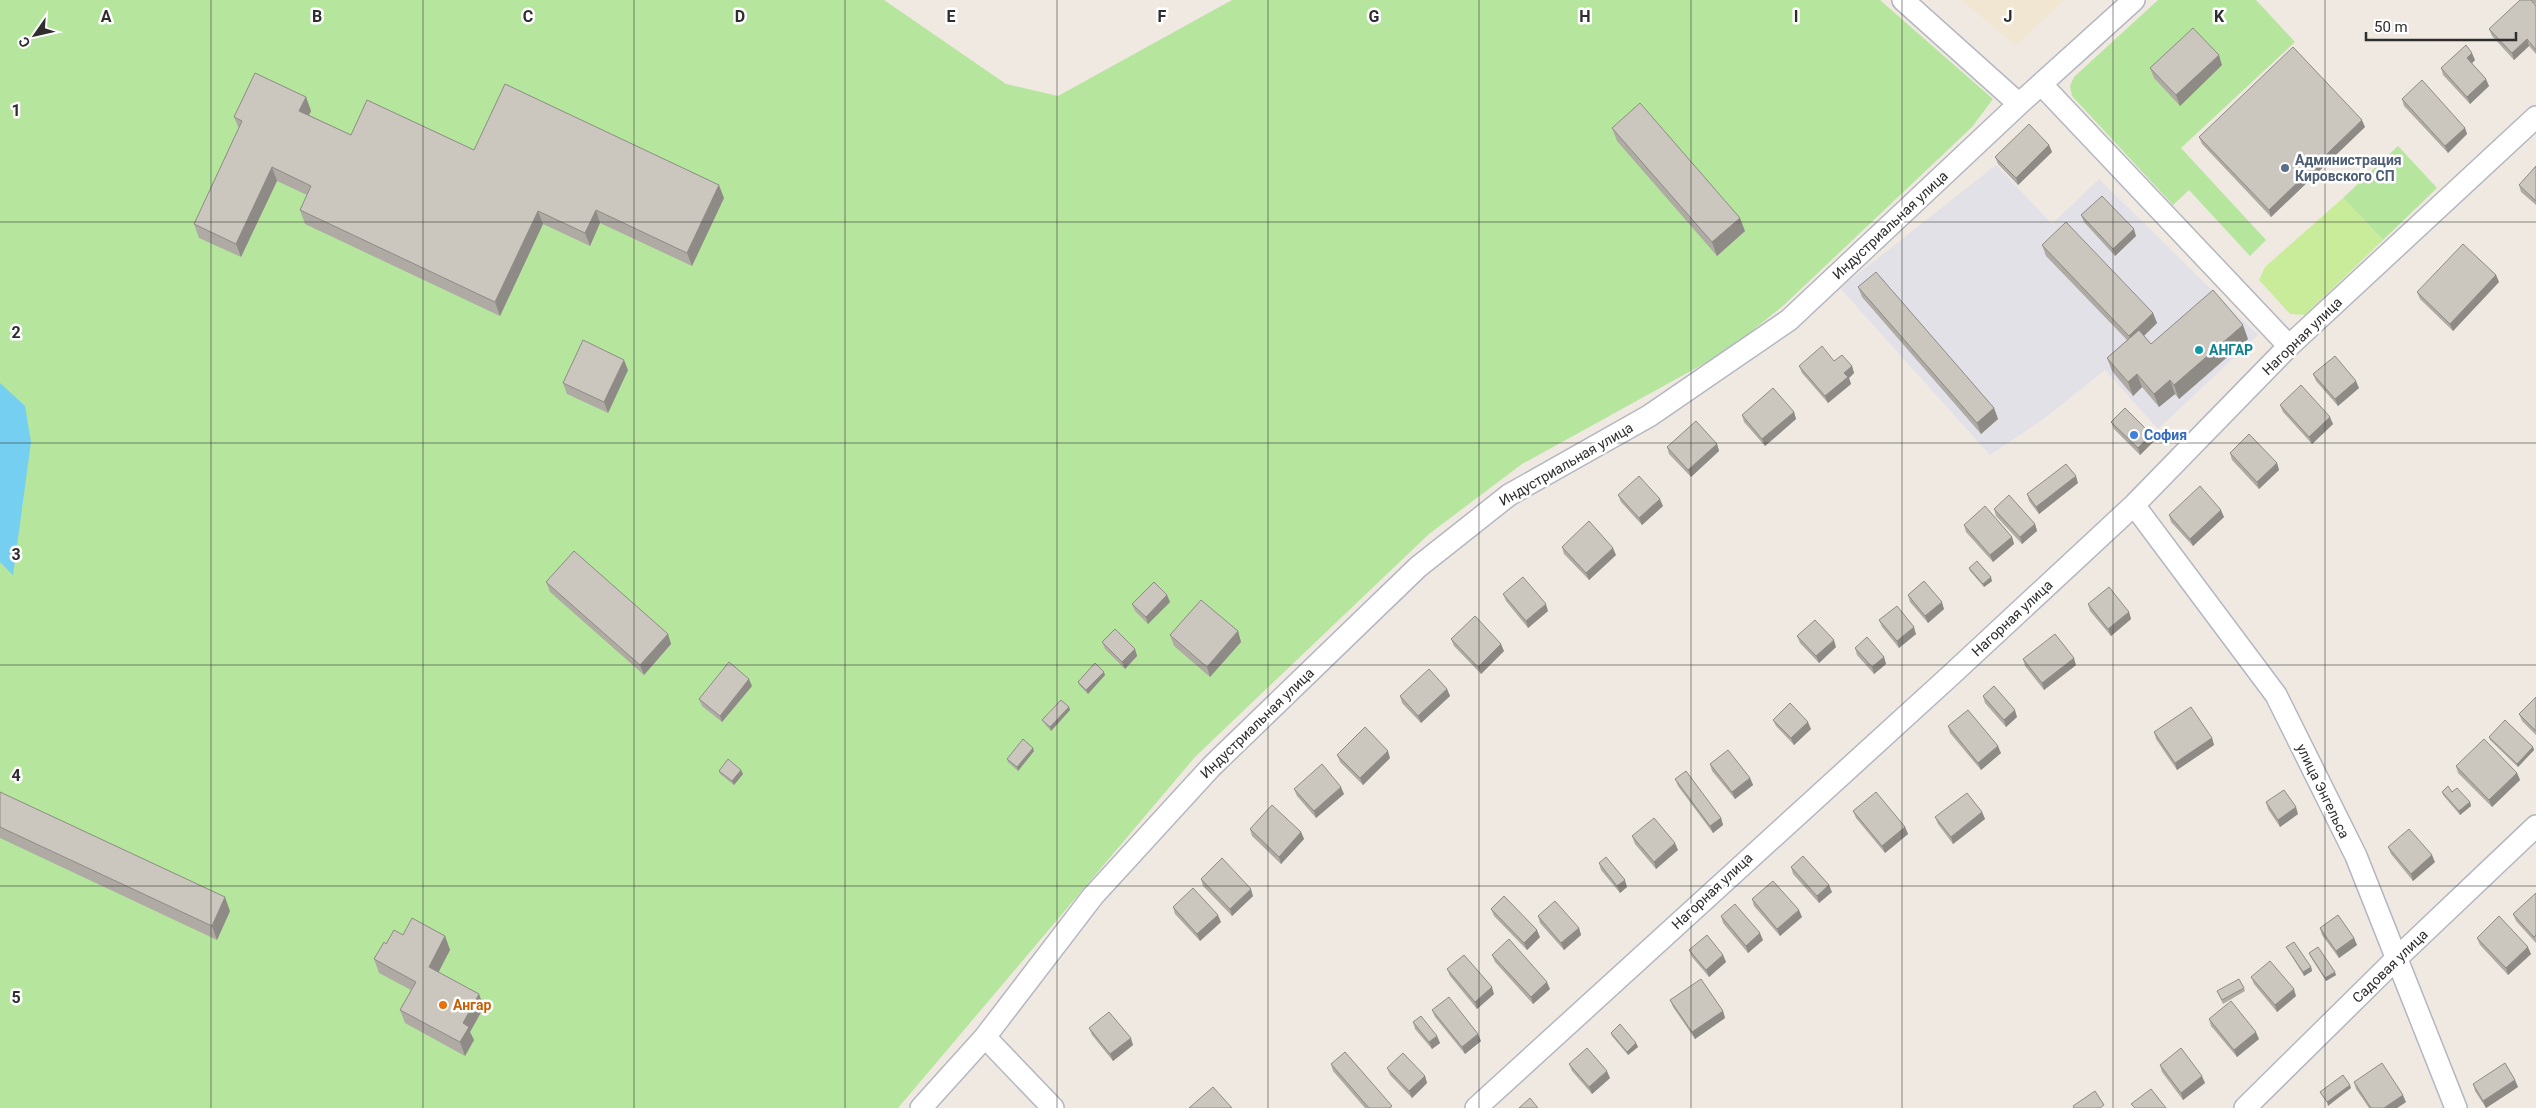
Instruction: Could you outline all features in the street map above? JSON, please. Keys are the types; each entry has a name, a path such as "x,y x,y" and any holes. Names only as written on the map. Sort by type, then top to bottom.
{"street":[{"path":"1903,0 2019,104"},
{"name":"Индустриальная улица","path":"921,1108 985,1037 1093,896 1212,766 1418,566 1509,495 1649,416 1789,320 2019,104 2134,0"},
{"path":"2042,85 2289,346"},
{"name":"Нагорная улица","path":"1476,1108 1951,675 2134,505 2289,346 2536,117"},
{"name":"улица Энгельса","path":"2134,505 2276,695 2356,856 2456,1108"},
{"name":"Садовая улица","path":"2246,1108 2397,958 2536,826"},
{"path":"985,1037 1053,1108"}],"shaded area":[{"path":"1962,0 2064,0 2016,46"},
{"path":"1996,165 2052,224 2099,179 2258,335 2158,429 2105,370 2045,418 1990,455 1840,288"}],"green space":[{"path":"0,0 884,0 1006,84 1058,96 1232,0 1880,0 1993,99 1972,127 1784,305 1727,351 1522,464 1429,534 1195,757 898,1108 0,1108"},
{"path":"2158,0 2256,0 2295,42 2181,148 2266,240 2250,256 2189,190 2173,205 2072,96 2070,86 2074,77"},
{"path":"2398,146 2437,188 2383,240 2343,198"},
{"path":"2343,198 2383,240 2305,315 2290,314 2259,280 2265,267"}],"water":[{"path":"0,383 25,406 31,442 13,575 0,562"}],"building":[{"path":"2520,0 2531,0 2536,6 2536,50 2527,39 2512,53 2489,29"},
{"path":"2193,28 2219,55 2176,95 2150,68"},
{"path":"2466,45 2472,53 2467,58 2486,79 2467,97 2441,68"},
{"path":"2293,47 2362,120 2269,210 2199,137"},
{"path":"255,73 306,97 299,111 351,135 367,100 474,150 505,84 719,185 687,253 596,210 585,233 538,211 495,302 300,210 311,186 272,167 236,244 194,224 242,121 234,117"},
{"path":"2422,80 2465,128 2445,146 2402,99"},
{"path":"1640,103 1740,218 1712,242 1612,128"},
{"path":"2029,124 2049,145 2016,178 1995,157"},
{"path":"2536,166 2536,201 2519,185"},
{"path":"2102,196 2134,229 2113,249 2081,215"},
{"path":"2066,222 2153,313 2129,336 2042,245"},
{"path":"2463,244 2496,275 2450,324 2417,292"},
{"path":"1876,272 1994,408 1977,423 1858,287"},
{"name":"АНГАР","path":"2213,290 2243,325 2174,385 2170,380 2154,394 2137,374 2128,382 2107,358 2139,330 2151,344"},
{"path":"583,340 624,360 604,402 563,383"},
{"path":"1822,346 1834,361 1842,355 1852,366 1844,373 1848,377 1825,396 1799,366"},
{"path":"2335,356 2356,381 2335,399 2313,374"},
{"path":"2301,385 2330,417 2309,437 2280,405"},
{"path":"1773,388 1794,412 1762,439 1742,415"},
{"name":"София","path":"2125,408 2151,434 2138,448 2111,422"},
{"path":"1696,421 1717,444 1688,470 1667,447"},
{"path":"2249,434 2277,463 2257,482 2230,453"},
{"path":"2066,464 2076,476 2036,507 2027,494"},
{"path":"1639,476 1660,499 1639,518 1618,495"},
{"path":"2200,486 2221,510 2190,539 2169,515"},
{"path":"2009,495 2035,524 2020,537 1994,509"},
{"path":"1985,506 2012,537 1990,555 1964,525"},
{"path":"1589,521 1613,548 1586,573 1562,547"},
{"path":"574,551 668,634 640,665 546,582"},
{"path":"1977,561 1991,577 1983,584 1969,568"},
{"path":"1523,577 1546,604 1526,621 1503,594"},
{"path":"1924,581 1942,602 1925,616 1908,595"},
{"path":"1154,582 1167,595 1146,617 1132,604"},
{"path":"2109,587 2129,612 2108,629 2088,604"},
{"path":"1201,600 1238,631 1207,667 1170,635"},
{"path":"1897,606 1914,627 1897,641 1879,620"},
{"path":"1475,616 1501,644 1478,667 1451,639"},
{"path":"1815,620 1834,640 1816,656 1797,636"},
{"path":"1115,629 1135,649 1122,662 1102,642"},
{"path":"2055,634 2074,658 2042,683 2023,659"},
{"path":"1867,637 1884,657 1872,667 1855,648"},
{"path":"729,662 749,679 720,716 699,699"},
{"path":"1095,663 1104,672 1086,690 1078,682"},
{"path":"1429,669 1447,689 1418,716 1400,696"},
{"path":"1994,686 2015,710 2004,720 1983,696"},
{"path":"2536,697 2536,731 2519,714"},
{"path":"1061,700 1069,707 1050,727 1042,720"},
{"path":"1790,703 1808,722 1791,738 1773,720"},
{"path":"2191,707 2212,738 2175,763 2154,732"},
{"path":"1968,710 1998,746 1978,763 1948,726"},
{"path":"2505,720 2533,747 2517,764 2489,737"},
{"path":"1365,727 1388,751 1360,778 1337,755"},
{"path":"1023,739 1033,748 1017,767 1007,759"},
{"path":"2484,739 2517,773 2489,800 2456,766"},
{"path":"1728,750 1750,778 1732,792 1710,764"},
{"path":"728,759 741,770 732,781 719,771"},
{"path":"1322,764 1341,787 1314,811 1294,789"},
{"path":"1686,771 1721,818 1710,826 1675,779"},
{"path":"2448,786 2452,792 2457,788 2470,802 2459,811 2442,792"},
{"path":"2284,790 2296,807 2278,820 2266,802"},
{"path":"0,792 225,897 212,926 0,827"},
{"path":"1876,792 1905,827 1882,846 1853,811"},
{"path":"1967,793 1982,812 1951,837 1935,817"},
{"path":"1272,805 1301,832 1279,857 1250,829"},
{"path":"1654,818 1675,843 1654,862 1632,836"},
{"path":"2409,829 2432,855 2411,874 2388,847"},
{"path":"1803,856 1829,885 1817,896 1791,867"},
{"path":"1606,857 1625,880 1617,886 1599,863"},
{"path":"1222,858 1251,889 1230,909 1201,879"},
{"path":"1773,881 1799,910 1777,929 1752,899"},
{"path":"1193,888 1218,915 1197,934 1173,907"},
{"path":"2536,893 2536,935 2534,937 2513,914"},
{"path":"1504,896 1537,930 1524,943 1491,909"},
{"path":"1555,901 1579,928 1561,943 1538,916"},
{"path":"1735,904 1760,933 1746,946 1721,916"},
{"path":"2338,915 2354,938 2336,951 2320,928"},
{"path":"2499,916 2528,947 2506,968 2477,938"},
{"path":"412,918 445,936 429,967 479,994 463,1023 469,1027 460,1042 400,1010 416,982 374,959 394,930 403,935"},
{"path":"1707,935 1723,955 1706,970 1689,950"},
{"path":"1509,939 1547,982 1531,997 1492,955"},
{"path":"2294,942 2311,967 2303,972 2286,947"},
{"path":"2318,947 2335,972 2325,978 2309,953"},
{"path":"1464,955 1492,987 1475,1002 1447,969"},
{"path":"2270,961 2294,989 2275,1005 2251,977"},
{"path":"1701,979 1723,1011 1692,1032 1670,1000"},
{"path":"2239,979 2244,988 2222,1000 2217,991"},
{"path":"1449,997 1478,1034 1462,1047 1432,1010"},
{"path":"2231,1001 2256,1032 2234,1050 2209,1019"},
{"path":"1109,1012 1131,1038 1110,1054 1089,1028"},
{"path":"1421,1016 1437,1036 1429,1042 1413,1022"},
{"path":"1620,1024 1636,1043 1627,1052 1611,1033"},
{"path":"1587,1048 1607,1071 1589,1087 1569,1064"},
{"path":"2181,1048 2202,1076 2181,1093 2160,1065"},
{"path":"1345,1052 1392,1106 1389,1108 1369,1108 1331,1064"},
{"path":"1403,1053 1425,1076 1409,1091 1387,1068"},
{"path":"2382,1063 2403,1095 2384,1108 2371,1108 2354,1082"},
{"path":"2505,1063 2515,1080 2483,1101 2473,1084"},
{"path":"2343,1075 2350,1085 2327,1102 2320,1092"},
{"path":"1213,1087 1232,1108 1189,1108"},
{"path":"2151,1089 2166,1108 2135,1108 2131,1104"},
{"path":"2095,1091 2104,1105 2100,1108 2074,1108 2073,1106"},
{"path":"1530,1098 1538,1108 1519,1108"}],"place":[{"name":"Администрация Кировского СП","path":"2285,168"},
{"name":"АНГАР","path":"2199,350"},
{"name":"София","path":"2134,435"},
{"name":"Ангар","path":"443,1005"}]}
